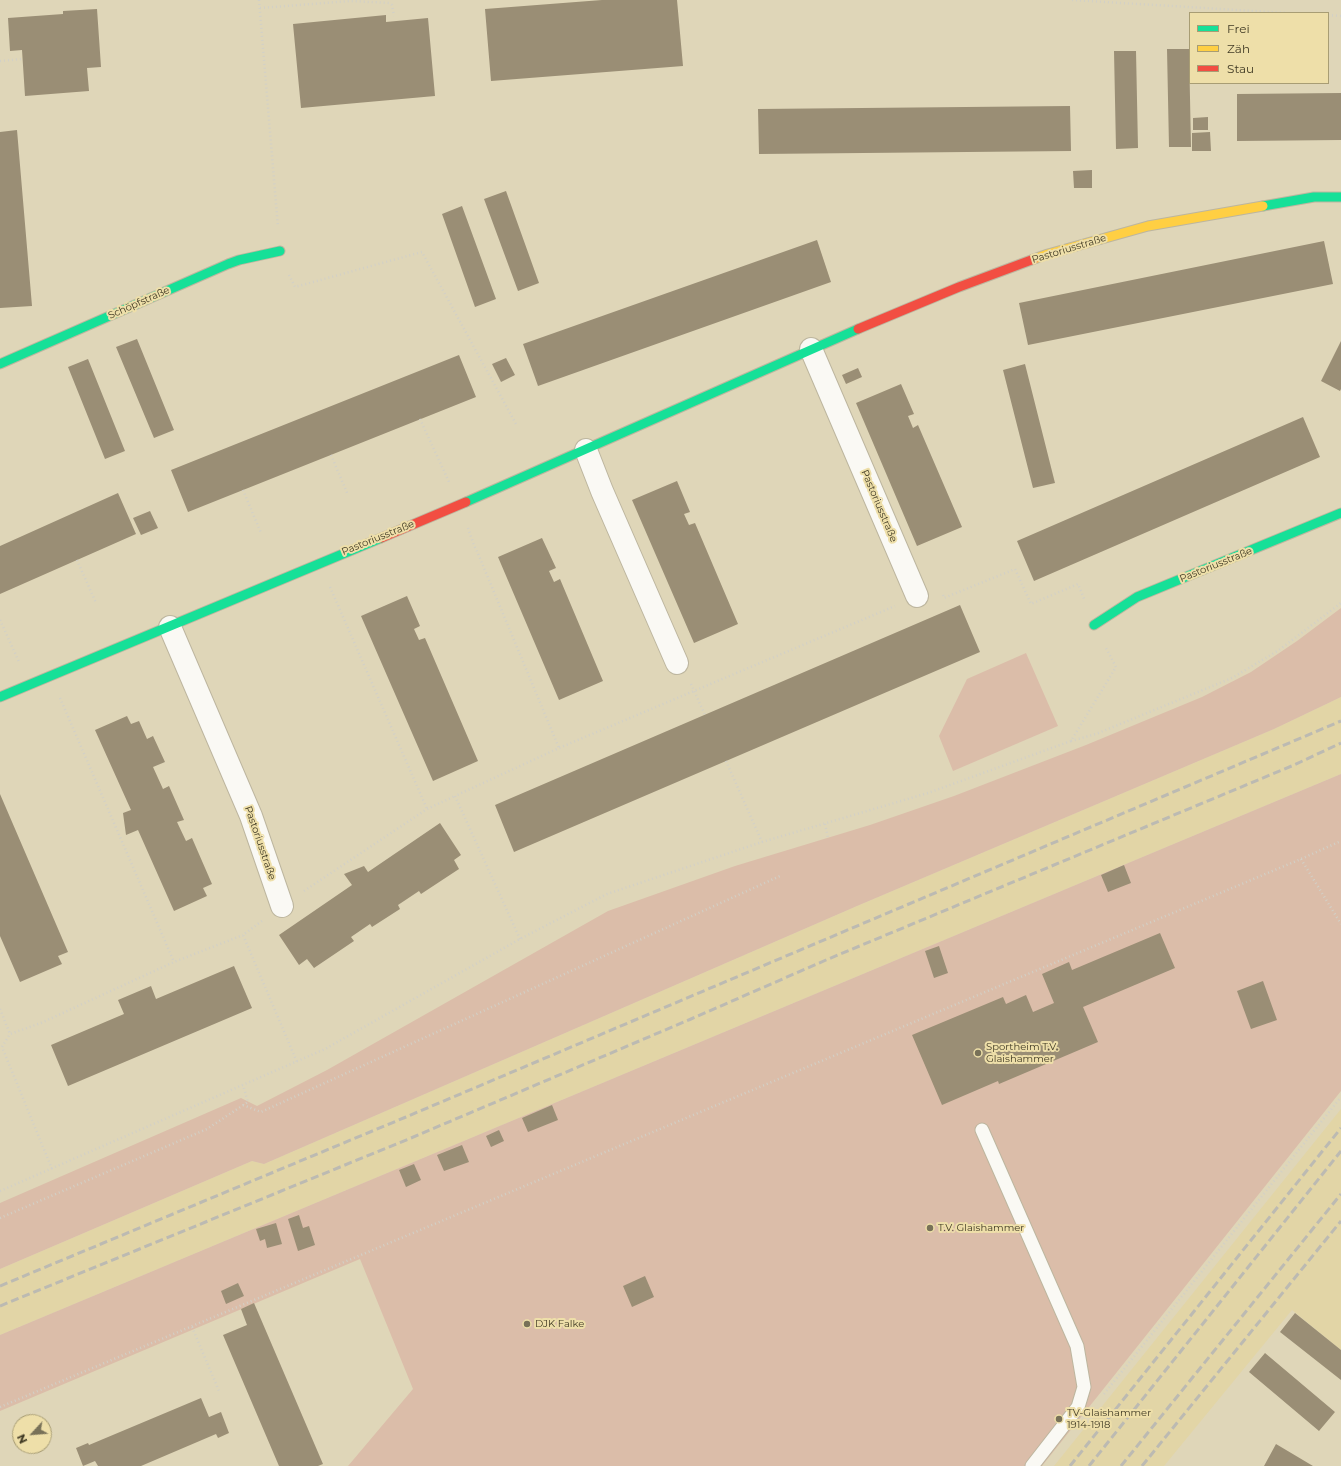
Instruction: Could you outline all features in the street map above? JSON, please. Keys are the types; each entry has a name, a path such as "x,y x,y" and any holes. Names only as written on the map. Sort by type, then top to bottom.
{"street":[{"name":"Pastoriusstraße","path":"0,697 28,684 170,627 320,562 460,505 811,349 959,287 1048,254 1148,226 1314,197 1341,197"},
{"name":"Schöpfstraße","path":"0,364 239,260 280,251"},
{"name":"Pastoriusstraße","path":"811,349 917,596"},
{"path":"586,450 602,491 677,663"},
{"name":"Pastoriusstraße","path":"1094,625 1137,597 1341,513"},
{"name":"Pastoriusstraße","path":"170,627 251,816 282,906"}],"lane":[{"path":"982,1130 1077,1346 1084,1386 1078,1408 1032,1466"}],"path":[{"path":"259,0 280,251 283,265 295,287 422,252 516,424"},
{"path":"1072,0 1270,12"},
{"path":"260,8 350,1 389,3 392,4 394,16"},
{"path":"1329,16 1341,16"},
{"path":"0,61 22,59"},
{"path":"420,419 460,505 474,545 559,748"},
{"path":"331,455 348,495"},
{"path":"243,490 261,533"},
{"path":"77,560 96,603"},
{"path":"320,562 338,607 344,617 427,809"},
{"path":"52,1169 2,1047 10,1034 41,1023 174,962 243,935 282,906 427,809 559,748 917,596 939,587 944,598 1015,569 1031,604 1078,584 1094,625 1116,667 1071,741"},
{"path":"0,1191 325,1049 520,939 607,894 762,842 928,793 1071,741 1096,734 1232,678 1279,650 1341,603"},
{"path":"0,620 28,684"},
{"path":"677,663 694,690 705,714"},
{"path":"50,676 174,962"},
{"path":"726,761 762,842"},
{"path":"455,796 520,939"},
{"path":"825,824 828,838"},
{"path":"0,1407 1341,841"},
{"path":"1301,859 1341,924"},
{"path":"243,1105 261,1112 780,876"},
{"path":"243,935 297,1062"},
{"path":"0,1009 10,1034"},
{"path":"0,1218 207,1129 248,1102 243,1085"},
{"path":"1102,1397 1341,1097"},
{"path":"192,1326 219,1391"}],"shaded area":[{"path":"1341,608 1341,697 1274,729 857,906 264,1164 252,1161 0,1269 0,1203 241,1098 257,1106 327,1070 608,911 735,866 870,825 954,796 1086,745 1202,697 1251,672 1297,641"},
{"path":"1026,653 1058,726 953,771 939,736 967,679"},
{"path":"1341,697 1341,774 0,1335 0,1269 252,1161 264,1164 857,906 1274,729"},
{"path":"1341,774 1341,1091 1042,1466 348,1466 413,1389 360,1259 0,1411 0,1335"},
{"path":"1341,1109 1341,1350 1292,1310 1164,1466 1054,1466"}],"building":[{"path":"602,0 677,0 683,66 491,81 485,9"},
{"path":"97,9 101,67 87,68 89,91 25,96 22,50 10,51 8,18 63,14 63,11"},
{"path":"386,15 386,22 428,18 435,96 301,108 293,24"},
{"path":"1167,49 1189,49 1191,147 1169,147"},
{"path":"1114,51 1136,51 1138,148 1116,149"},
{"path":"1341,93 1341,140 1237,141 1237,94"},
{"path":"1070,106 1071,151 759,154 758,109"},
{"path":"1208,117 1208,130 1193,130 1193,118"},
{"path":"17,130 32,306 0,308 0,132"},
{"path":"1210,132 1211,151 1192,151 1192,133"},
{"path":"1092,170 1092,188 1074,188 1073,171"},
{"path":"506,191 539,283 518,291 484,199"},
{"path":"462,206 496,299 475,307 442,214"},
{"path":"817,240 831,282 538,386 523,344"},
{"path":"1324,241 1333,284 1028,345 1019,303"},
{"path":"137,339 174,430 154,438 116,347"},
{"path":"1341,341 1341,389 1340,391 1321,381"},
{"path":"459,355 476,397 188,512 171,470"},
{"path":"506,358 515,375 501,382 492,364"},
{"path":"88,359 125,451 105,459 68,367"},
{"path":"1025,364 1055,483 1033,488 1003,370"},
{"path":"858,368 862,377 846,384 842,375"},
{"path":"901,384 914,414 908,416 913,428 918,425 962,527 917,546 856,403"},
{"path":"1303,417 1320,457 1034,581 1017,541"},
{"path":"677,481 690,512 684,514 689,525 695,523 738,624 694,643 632,500"},
{"path":"118,493 136,534 0,594 0,546"},
{"path":"150,511 158,528 141,535 133,518"},
{"path":"542,538 556,568 549,571 554,582 560,579 603,681 559,700 498,557"},
{"path":"407,596 420,626 414,629 419,640 425,638 478,761 433,781 361,616"},
{"path":"960,605 980,652 514,852 495,805"},
{"path":"127,716 131,724 139,721 147,739 153,736 165,762 153,767 163,789 169,786 184,820 177,822 186,841 192,838 212,884 203,888 207,896 174,911 138,830 126,835 123,813 131,810 95,730"},
{"path":"0,794 68,952 58,956 62,964 20,982 0,936"},
{"path":"440,823 461,855 454,860 459,869 421,894 419,891 398,905 400,909 372,927 370,924 351,937 354,941 314,968 307,959 299,965 279,935 352,885 344,874 364,866 368,872"},
{"path":"1124,865 1131,883 1108,892 1101,875"},
{"path":"1160,933 1175,968 1083,1007 1098,1042 999,1084 998,1081 942,1105 912,1035 1003,997 1006,1004 1026,995 1033,1012 1054,1003 1042,974 1069,962 1072,970"},
{"path":"939,946 948,973 934,978 925,951"},
{"path":"234,966 252,1008 68,1086 51,1045 124,1014 118,1000 151,986 156,999"},
{"path":"1263,981 1277,1020 1251,1029 1237,991"},
{"path":"552,1105 558,1120 528,1132 522,1118"},
{"path":"499,1130 504,1141 491,1147 486,1136"},
{"path":"462,1145 469,1162 444,1171 437,1155"},
{"path":"414,1164 421,1180 406,1187 399,1170"},
{"path":"299,1215 303,1228 309,1226 315,1245 298,1251 288,1219"},
{"path":"276,1223 282,1244 267,1248 265,1239 260,1241 256,1229"},
{"path":"645,1276 654,1297 632,1307 623,1286"},
{"path":"238,1283 244,1296 226,1304 221,1291"},
{"path":"254,1303 323,1464 318,1466 279,1466 223,1335 247,1325 241,1309"},
{"path":"1295,1313 1341,1350 1341,1380 1280,1332"},
{"path":"1265,1353 1335,1412 1319,1431 1249,1372"},
{"path":"201,1398 209,1417 221,1412 229,1433 218,1438 216,1434 141,1466 98,1466 95,1461 83,1466 76,1448 88,1443 89,1445"},
{"path":"1276,1444 1313,1466 1264,1466"}],"railway":[{"path":"0,1286 406,1117 1341,721"},
{"path":"0,1306 411,1138 826,960 1294,765 1341,743"},
{"path":"1070,1466 1341,1128"},
{"path":"1089,1466 1341,1151"},
{"path":"1121,1466 1341,1194"},
{"path":"1142,1466 1341,1221"}],"traffic: fast":[{"path":"1263,206 1314,197 1341,197"},
{"path":"0,364 228,264 239,260 280,251"},
{"path":"466,502 858,329"},
{"path":"1094,625 1137,597 1341,513"},
{"path":"0,697 381,538"}],"traffic: slow":[{"path":"1034,259 1148,226 1263,206"}],"traffic: jam":[{"path":"858,329 959,287 1034,259"},
{"path":"381,538 466,502"}],"place":[{"name":"Sportheim T.V. Glaishammer","path":"978,1053"},
{"name":"T.V. Glaishammer","path":"930,1228"},
{"name":"DJK Falke","path":"527,1324"},
{"name":"TV-Glaishammer 1914-1918","path":"1059,1419"}]}
